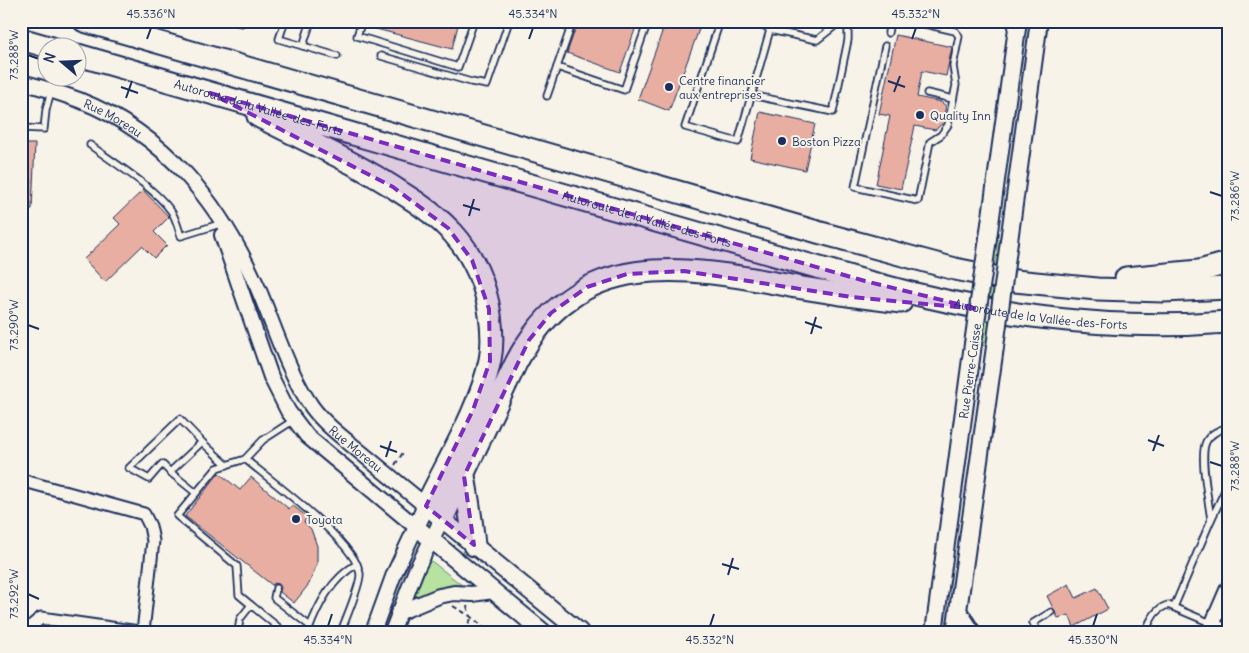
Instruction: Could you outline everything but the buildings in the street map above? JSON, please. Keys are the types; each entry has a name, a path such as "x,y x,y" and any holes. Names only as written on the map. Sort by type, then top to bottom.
{"highway":[{"path":"84,21 828,236 955,269 1074,287 1142,291 1228,288"},
{"path":"21,39 38,44"},
{"name":"Autoroute de la Vallée-des-Forts","path":"88,58 866,282 942,302 1046,319 1099,323 1151,325 1228,322"},
{"path":"210,93 334,154 393,186 420,204 448,228 472,260 484,289 489,309 492,329 490,360 484,381 434,512"},
{"path":"896,254 993,272 1076,279 1164,275 1208,269 1228,263"},
{"path":"434,512 464,476 516,363 536,330 551,313 567,300 588,287 612,278 655,270 698,272 740,277 852,297 988,310"},
{"path":"464,476 474,545"}],"main road":[{"name":"Rue Pierre-Caisse","path":"934,632 1018,21"},
{"name":"Rue Pierre-Caisse","path":"955,632 1040,21"},
{"path":"416,527 434,512"},
{"name":"Rue Moreau","path":"434,512 580,632"},
{"name":"Rue Moreau","path":"416,527 542,632"}],"street":[{"name":"Rue Moreau","path":"21,82 97,108 142,135 185,172 209,202 257,286 293,372 309,402 334,430 434,512"},
{"name":"Rue Moreau","path":"221,224 271,378 283,403 294,420 318,445 416,527"},
{"path":"21,480 144,514 150,526 152,541 143,632"},
{"path":"392,632 416,570 431,539 434,512"},
{"path":"373,632 394,574 416,527"},
{"path":"1228,588 1211,628 1228,631"},
{"path":"398,613 439,596 454,593 472,594 493,591"},
{"path":"958,609 973,632"},
{"path":"24,632 41,618 139,632"}],"lane":[{"path":"233,21 241,23 246,21"},
{"path":"285,21 279,39 337,56"},
{"path":"303,46 311,21"},
{"path":"362,21 357,36 458,67 474,21"},
{"path":"382,56 487,85 509,21"},
{"path":"547,96 573,21"},
{"path":"557,67 624,90 648,21"},
{"path":"720,21 685,128 738,142 770,30"},
{"path":"746,21 765,26 770,30 817,40 841,21"},
{"path":"751,95 833,112 848,40 848,21"},
{"path":"888,32 890,21"},
{"path":"884,46 855,187 918,201 930,142 941,135 946,129 956,84 953,66 959,35 955,31 912,21"},
{"path":"21,128 44,129 51,91"},
{"path":"927,93 953,99"},
{"path":"90,145 135,178 166,206 174,217 181,236 221,224"},
{"path":"196,493 162,464 149,479 130,468 180,419 227,465"},
{"path":"284,632 239,595 237,566 177,516 217,468 245,459 263,440 294,420"},
{"path":"1210,520 1204,469 1204,448 1205,443 1213,434 1218,430 1228,428"},
{"path":"170,472 202,442"},
{"path":"245,459 333,533 351,553 357,564 360,580 341,632"},
{"path":"1174,607 1210,520 1228,484"},
{"path":"276,588 274,598 309,629 317,608 336,580 343,572 357,564"},
{"path":"238,632 240,619 251,605"},
{"path":"1145,632 1154,613 1168,605 1211,628"},
{"path":"1038,632 1033,623 1051,612"}],"path":[{"path":"387,474 404,451"},
{"path":"467,599 468,611 472,618 490,632"},
{"path":"466,632 472,618"}],"highlighted area":[{"path":"210,93 865,281 978,309 852,297 684,271 627,274 587,287 551,313 529,340 464,476 474,545 426,506 473,410 490,361 489,309 472,260 448,228 393,187"}],"green space":[{"path":"995,239 1002,240 987,346 981,345"},
{"path":"430,560 463,586 447,588 414,601 412,598"}],"place":[{"name":"Centre financier aux entreprises","path":"669,87"},
{"name":"Quality Inn","path":"920,115"},
{"name":"Boston Pizza","path":"782,141"},
{"name":"Toyota","path":"296,519"}]}
